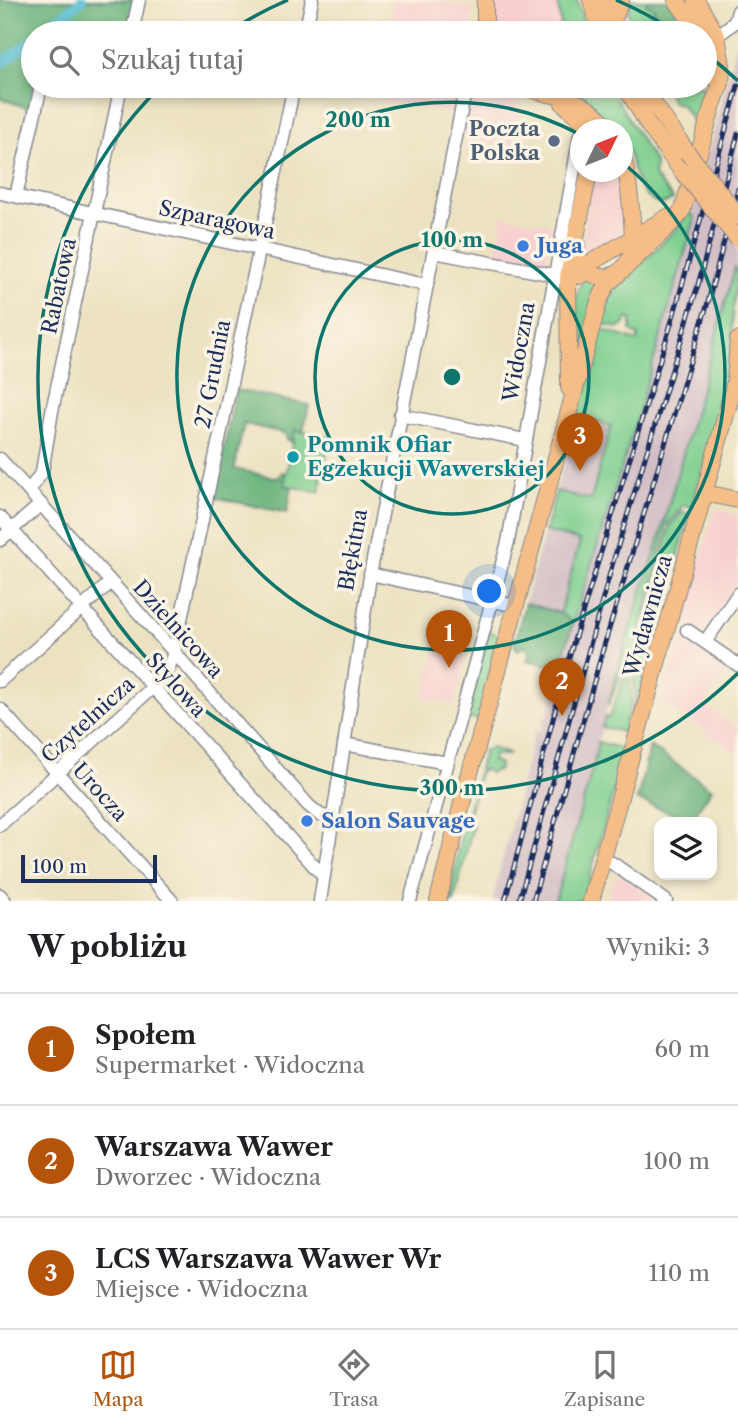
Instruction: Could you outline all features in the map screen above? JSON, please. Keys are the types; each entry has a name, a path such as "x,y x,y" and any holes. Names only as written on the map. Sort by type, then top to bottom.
{"main road":[{"path":"485,0 485,21"},
{"path":"591,0 604,21"},
{"path":"604,0 608,21"},
{"path":"613,21 621,0"},
{"path":"677,0 692,21"},
{"path":"696,0 704,21"},
{"path":"555,98 581,119"},
{"path":"565,98 587,108 598,119"},
{"path":"632,98 681,170 738,239"},
{"path":"650,98 687,152 738,215"},
{"path":"585,269 661,222 674,212 689,194 713,98"},
{"name":"Widoczna","path":"565,425 570,370 569,267 587,182"},
{"name":"Widoczna","path":"622,270 631,258 633,239 628,182"},
{"name":"Widoczna","path":"438,901 460,807 598,301 607,285 675,220 689,194"},
{"path":"631,212 651,225 661,222"},
{"path":"578,232 578,256 585,269 600,277 612,276 622,270"},
{"name":"Widoczna","path":"568,304 585,269"},
{"name":"Wydawnicza","path":"591,901 735,382 738,340"},
{"path":"705,493 738,500"}],"street":[{"path":"135,21 139,0"},
{"path":"308,21 312,0"},
{"path":"717,36 735,22 738,11"},
{"path":"16,197 38,98"},
{"name":"Rabatowa","path":"29,491 42,472 52,411 118,98"},
{"name":"27 Grudnia","path":"168,670 291,98"},
{"name":"Błękitna","path":"320,901 370,574 464,98"},
{"name":"Widoczna","path":"410,901 508,542 571,182"},
{"name":"Szparagowa","path":"0,193 426,285"},
{"path":"434,252 554,275"},
{"path":"400,415 525,440"},
{"name":"Dzielnicowa","path":"0,458 308,804 320,815 331,819"},
{"path":"0,540 41,504"},
{"name":"Stylowa","path":"0,517 324,877"},
{"path":"370,574 516,606"},
{"path":"0,681 111,582"},
{"path":"705,642 738,594"},
{"path":"687,630 738,665"},
{"name":"Czytelnicza","path":"0,825 152,688 168,670"},
{"name":"Urocza","path":"0,709 172,901"},
{"path":"344,744 447,763"},
{"path":"602,860 612,863 666,901"},
{"path":"0,895 5,901"}],"shaded area":[{"path":"394,0 435,0 473,9 471,21 390,21"},
{"path":"496,0 557,0 560,21 492,21"},
{"path":"738,37 738,263 598,742 562,901 492,901 535,730 541,731 544,717 548,718 559,669 608,507 556,491 571,438 575,438 576,431 573,429 577,416 632,431 694,221 692,216"},
{"path":"373,98 457,98 454,115"},
{"path":"470,98 523,98 514,149 461,139"},
{"path":"592,182 622,182 626,194 618,242 583,257 581,248"},
{"path":"503,216 552,225 545,267 495,259"},
{"path":"719,509 738,516 738,582 703,634 683,620 714,512"},
{"path":"545,531 580,540 560,613 525,603"},
{"path":"685,636 730,667 704,704 738,728 736,753 662,702 679,642"},
{"path":"435,649 467,655 455,704 424,698"},
{"path":"622,875 660,901 608,901 613,880"}],"green space":[{"path":"0,0 135,0 130,21 21,21 21,98 36,98 33,110 0,98"},
{"path":"557,0 577,0 583,21 560,21"},
{"path":"648,0 647,4 655,9 657,21 631,21 629,5 626,2"},
{"path":"648,0 667,0 683,21 650,21 655,9 646,4"},
{"path":"568,98 616,98 629,119 601,119"},
{"path":"671,98 709,99 697,129 682,105 673,102"},
{"path":"633,126 655,163 654,176 673,199 663,204 647,197 635,176"},
{"path":"689,212 695,218 573,623 560,613 580,541 545,531 556,491 591,500 611,426 577,416 601,329 637,341 639,336 631,331 631,319 627,318 619,328 602,324 607,304 616,289 677,228"},
{"path":"735,268 738,273 733,307 731,365 692,507 684,505 667,524 636,646 626,665 623,664 608,705 657,547"},
{"path":"586,276 603,282 578,366 575,308 576,297"},
{"path":"236,390 309,405 303,432 295,430 293,442 288,440 284,433 244,424 234,469 278,478 282,472 286,473 284,485 292,487 287,513 214,497"},
{"path":"295,430 330,437 319,492 284,485"},
{"path":"682,512 690,514 629,734 626,733 636,697 633,685 641,650 639,647 670,525"},
{"path":"525,603 560,613 573,623 559,669 527,660 531,653 524,646 518,650 514,645"},
{"path":"489,631 502,637 479,720 465,717"},
{"path":"624,679 631,679 629,686 632,698 623,732 602,727 605,717 609,718"},
{"path":"626,739 628,740 583,901 555,901 598,742 623,749"},
{"path":"650,746 712,789 693,817 683,817 637,800"},
{"path":"490,747 510,755 494,755 492,761 500,764 499,769 490,773 484,769 479,773 467,823 473,825 454,901 449,901 460,842 484,750 489,750"}],"waterway":[{"path":"55,21 82,0"},
{"path":"0,65 21,48"}],"railway":[{"path":"505,901 572,647 674,314 738,86"},
{"path":"519,901 613,562 698,285 738,134"},
{"path":"533,901 603,649 708,302 738,189"}],"place":[{"name":"Poczta Polska","path":"554,141"},
{"name":"Juga","path":"523,246"},
{"name":"Pomnik Ofiar Egzekucji Wawerskiej","path":"293,457"},
{"name":"LCS Warszawa Wawer Wr","path":"580,471"},
{"name":"Społem","path":"449,668"},
{"name":"Warszawa Wawer","path":"562,716"},
{"name":"Salon Sauvage","path":"307,821"}]}
